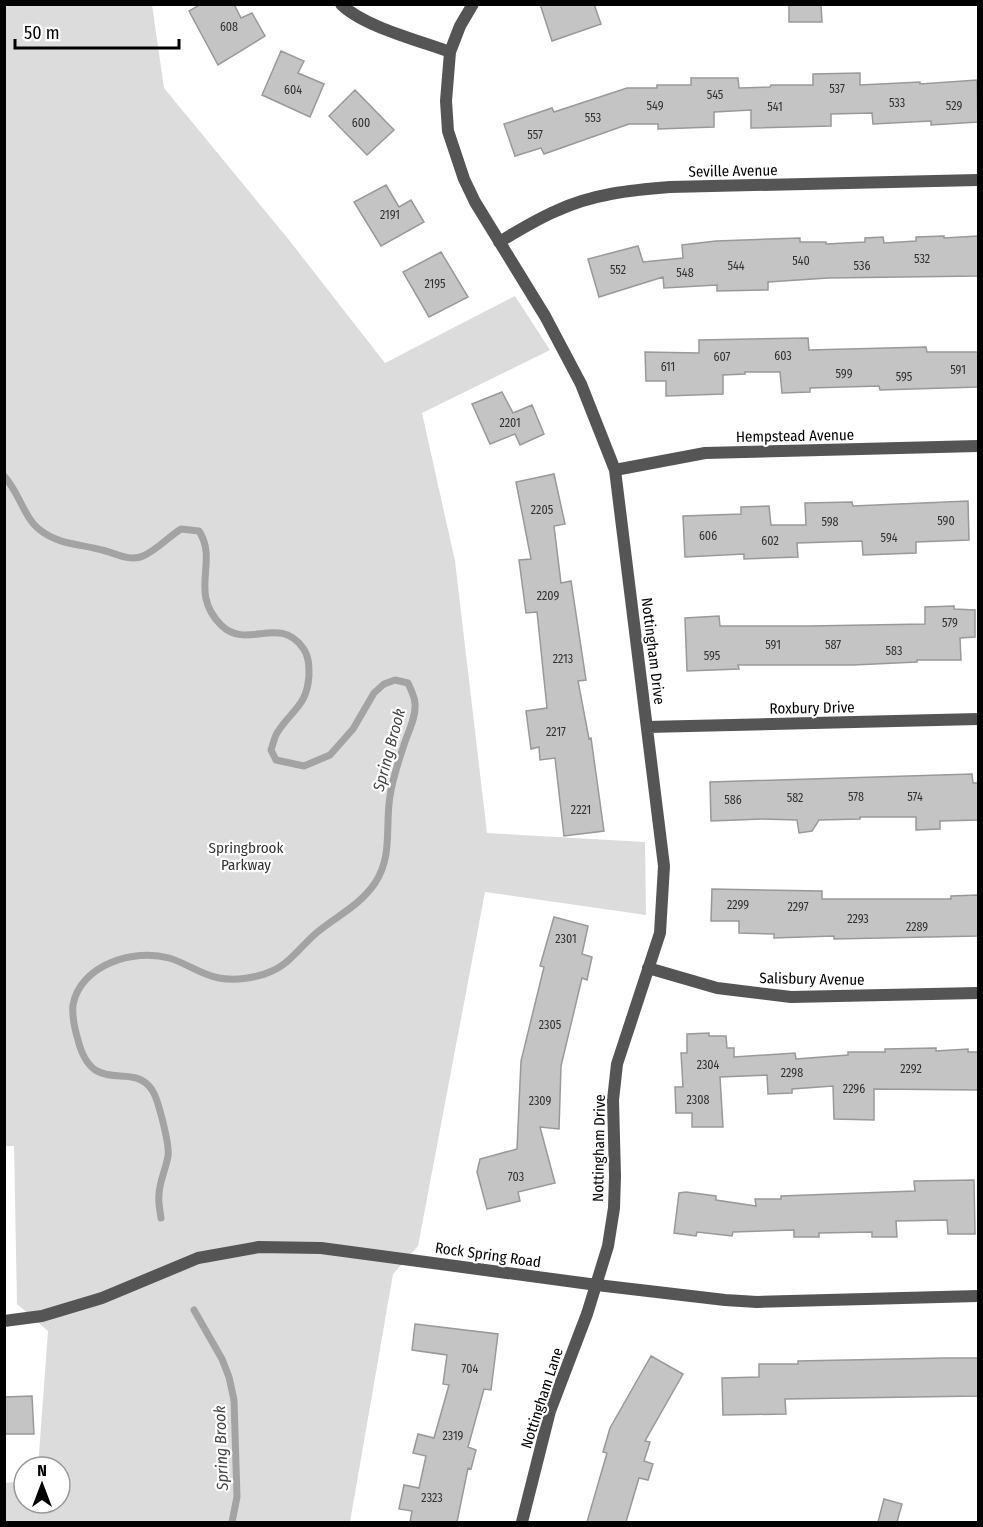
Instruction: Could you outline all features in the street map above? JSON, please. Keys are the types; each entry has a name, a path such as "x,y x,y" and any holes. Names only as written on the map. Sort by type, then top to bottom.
{"street":[{"path":"341,4 369,22 450,52"},
{"name":"Nottingham Drive","path":"473,4 460,26 450,52 446,101 448,131 464,179 499,242 545,316 581,384 615,470 664,866 660,933 617,1064 613,1100 614,1208 608,1246 597,1285"},
{"name":"Seville Avenue","path":"499,242 556,210 588,199 624,191 670,187 978,180"},
{"name":"Hempstead Avenue","path":"615,470 705,453 978,446"},
{"name":"Roxbury Drive","path":"647,727 978,719"},
{"name":"Salisbury Avenue","path":"648,968 717,988 791,997 978,993"},
{"name":"Rock Spring Road","path":"4,1320 42,1316 102,1298 198,1258 259,1247 321,1248 725,1300 757,1302 978,1296"},
{"name":"Nottingham Lane","path":"522,1522 550,1411 597,1285"}],"green space":[{"name":"Springbrook Parkway","path":"5,5 152,5 164,88 289,240 385,363 515,296 550,350 422,413 455,561 487,833 645,842 646,915 485,892 418,1246 393,1274 350,1522 5,1522 5,1483 12,1482 12,1515 72,1515 72,1455 39,1455 48,1331 17,1304 14,1146 4,1146"}],"building":[{"path":"201,4 234,4 241,18 252,13 265,36 218,65 189,11"},
{"path":"540,4 594,4 601,24 552,41"},
{"path":"789,4 821,4 822,22 789,22"},
{"path":"281,51 304,61 298,73 324,84 310,117 262,95"},
{"path":"860,73 860,85 977,80 978,122 931,125 931,121 873,124 872,113 831,114 831,126 751,128 751,110 714,112 714,127 658,129 658,124 629,124 544,154 541,148 515,156 504,124 552,108 554,112 627,88 691,85 691,78 738,78 739,88 813,85 813,74"},
{"path":"355,90 394,130 367,155 329,116"},
{"path":"386,185 399,207 411,200 424,222 381,246 354,202"},
{"path":"944,236 944,238 978,236 978,276 828,278 768,282 768,290 717,291 717,285 664,288 663,277 599,297 588,259 638,246 643,262 683,258 682,245 716,241 800,238 800,242 826,242 826,244 865,242 865,238 883,237 884,243 916,241 916,237"},
{"path":"441,252 468,297 429,317 403,272"},
{"path":"808,338 809,350 926,347 927,352 978,352 978,387 880,390 879,386 810,388 810,392 782,393 780,372 745,372 745,374 723,375 723,394 666,396 666,381 646,381 645,352 699,353 699,340"},
{"path":"502,392 513,413 532,405 544,434 520,445 515,434 490,444 472,404"},
{"path":"554,474 565,524 554,526 561,583 571,581 586,680 578,681 589,739 591,738 604,831 564,836 555,758 540,760 539,747 531,749 526,711 547,708 537,612 526,613 519,560 531,559 516,482"},
{"path":"968,501 969,540 916,542 916,553 863,555 862,541 797,543 798,557 744,559 744,554 685,557 683,516 741,514 741,507 769,506 771,525 806,525 805,503 852,502 853,506"},
{"path":"954,606 954,609 975,610 975,637 960,638 961,660 917,660 917,662 853,665 738,665 739,669 687,671 685,618 719,616 720,626 925,624 925,607"},
{"path":"972,774 973,783 978,783 978,820 940,821 940,829 916,830 916,817 819,820 812,831 799,833 797,820 711,821 710,782"},
{"path":"712,889 822,891 822,899 951,899 951,896 978,895 978,936 834,939 834,936 774,938 774,934 739,933 739,921 711,921"},
{"path":"554,917 588,926 582,954 592,957 587,980 582,978 561,1066 559,1129 540,1127 555,1183 518,1192 520,1201 487,1209 477,1172 480,1159 517,1149 521,1061 544,967 540,966"},
{"path":"709,1033 709,1036 726,1036 727,1048 734,1048 734,1057 795,1053 796,1059 848,1055 848,1052 885,1052 885,1049 936,1048 936,1051 968,1049 968,1052 978,1052 978,1090 874,1089 874,1120 834,1119 833,1086 792,1089 792,1093 768,1094 767,1075 720,1077 723,1127 692,1127 692,1113 676,1113 675,1087 683,1087 681,1053 687,1053 687,1034"},
{"path":"974,1180 975,1234 948,1234 947,1220 896,1221 897,1237 872,1237 872,1232 819,1233 819,1237 794,1237 794,1230 733,1232 732,1236 697,1232 696,1236 674,1233 679,1193 716,1196 716,1200 756,1206 755,1199 915,1191 914,1181"},
{"path":"415,1324 498,1334 491,1390 484,1389 468,1447 476,1450 471,1469 468,1468 457,1522 410,1522 412,1511 399,1509 404,1485 419,1488 426,1456 413,1453 418,1434 434,1438 449,1385 443,1384 447,1355 412,1350"},
{"path":"651,1356 683,1374 645,1441 650,1442 644,1461 653,1464 648,1480 639,1478 626,1522 587,1522 607,1453 603,1452 610,1428"},
{"path":"978,1358 978,1396 785,1399 786,1414 723,1415 722,1378 759,1377 759,1364"},
{"path":"32,1396 34,1434 4,1434 4,1397"},
{"path":"884,1499 902,1504 897,1522 878,1522"}],"waterway":[{"name":"Spring Brook","path":"4,476 34,525 47,535 62,541 138,558 158,547 181,529 199,531 206,554 206,601 211,613 221,625 241,635 284,634 294,638 306,654 309,665 308,686 302,701 276,735 271,750 276,760 304,766 330,755 353,729 374,693 384,684 395,680 408,683 414,699 414,717 391,789 386,852 381,873 369,891 356,903 327,924 285,963 260,975 225,979 206,974 169,958 140,956 125,958 97,970 86,979 78,991 73,1005 73,1018 85,1058 93,1068 103,1074 134,1077 144,1081 152,1090 157,1102 168,1151 159,1190 161,1218"},
{"name":"Spring Brook","path":"194,1310 222,1359 234,1400 237,1497 232,1522"}]}
